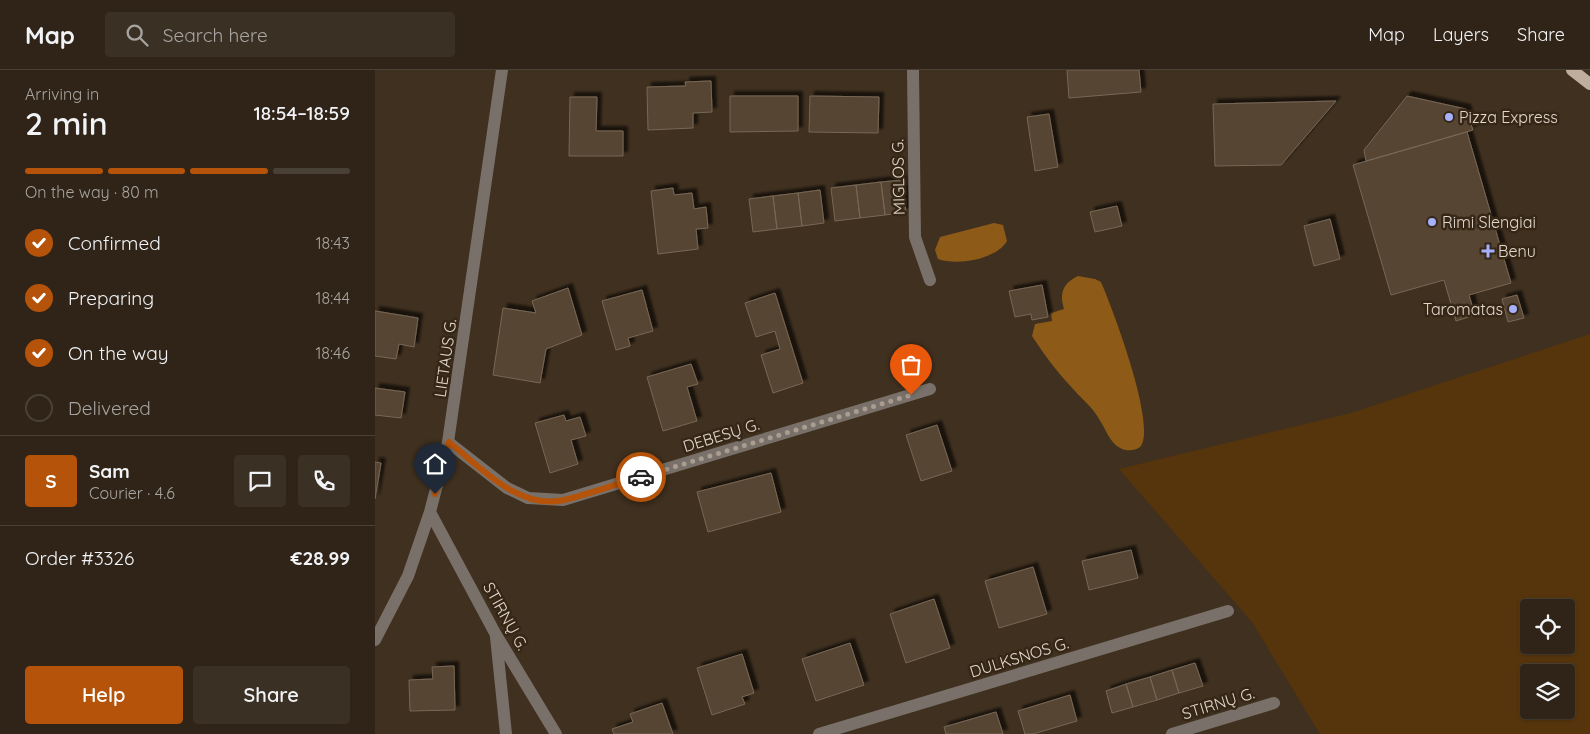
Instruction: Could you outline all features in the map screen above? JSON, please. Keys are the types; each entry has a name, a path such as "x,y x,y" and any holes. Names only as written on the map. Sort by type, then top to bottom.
{"main road":[{"path":"1572,70 1590,84"}],"street":[{"name":"LIETAUS G.","path":"375,640 408,576 430,512 449,442 502,70"},
{"name":"MIGLOS G.","path":"913,70 915,236 930,280"},
{"name":"DEBESŲ G.","path":"449,442 507,488 528,498 563,500 930,389"},
{"name":"STIRNŲ G.","path":"430,512 495,633 556,734"},
{"name":"DULKSNOS G.","path":"819,734 1228,611"},
{"path":"495,633 506,734"},
{"name":"STIRNŲ G.","path":"1172,734 1274,704"}],"shaded area":[{"path":"994,223 1003,225 1007,241 995,252 966,261 956,262 938,259 935,250 940,237"},
{"path":"1078,276 1101,282 1123,340 1143,417 1144,435 1140,447 1136,449 1124,450 1114,443 1094,411 1057,371 1032,336 1035,324 1052,321 1051,313 1064,309 1063,289"},
{"path":"1590,334 1590,734 1320,734 1252,622 1119,469 1351,413"}],"building":[{"path":"1067,70 1139,70 1141,92 1069,98"},
{"path":"711,81 712,112 693,113 693,128 648,130 647,87 686,86 685,82"},
{"path":"730,96 798,96 798,131 730,132"},
{"path":"810,96 879,97 878,133 809,132"},
{"path":"1407,96 1466,109 1473,130 1366,161 1364,150"},
{"path":"570,97 597,97 596,131 623,131 623,156 569,156"},
{"path":"1336,101 1281,165 1215,166 1213,104"},
{"path":"1049,114 1058,167 1035,171 1027,117"},
{"name":"Rimi Slengiai","path":"1467,132 1511,283 1469,295 1475,315 1456,321 1444,280 1391,295 1353,165"},
{"path":"902,180 906,212 885,215 881,182"},
{"path":"881,182 885,215 860,218 856,185"},
{"path":"856,185 860,218 835,221 831,188"},
{"path":"673,188 674,195 692,193 694,209 706,207 708,228 696,229 698,249 658,254 651,191"},
{"path":"820,190 824,223 802,226 798,193"},
{"path":"798,193 802,226 777,229 773,196"},
{"path":"773,196 777,229 753,232 749,199"},
{"path":"1117,206 1122,226 1095,232 1090,212"},
{"path":"1330,219 1340,259 1314,266 1304,226"},
{"path":"1042,285 1048,317 1032,320 1031,314 1015,317 1009,291"},
{"path":"568,288 582,335 546,349 540,383 493,375 503,308 536,313 532,301"},
{"path":"642,290 653,331 628,338 630,346 616,350 602,301"},
{"path":"775,293 803,383 773,393 761,355 780,349 775,331 756,337 745,303"},
{"name":"Taromatas","path":"1517,295 1524,318 1508,322 1502,299"},
{"path":"375,311 418,318 414,347 399,344 396,359 375,356"},
{"path":"691,364 698,384 687,387 697,421 663,431 647,377"},
{"path":"375,388 405,392 401,418 375,415"},
{"path":"564,415 566,421 580,417 586,436 571,440 578,464 550,473 535,423"},
{"path":"937,425 952,471 921,481 906,435"},
{"path":"375,462 381,463 375,499"},
{"path":"771,473 781,512 708,532 697,492"},
{"path":"1131,550 1138,578 1089,590 1082,561"},
{"path":"1033,567 1047,614 999,628 985,581"},
{"path":"934,599 950,648 906,663 890,614"},
{"path":"850,643 864,685 816,701 802,659"},
{"path":"742,654 754,693 742,697 745,704 712,715 697,668"},
{"path":"1195,663 1203,686 1179,693 1172,670"},
{"path":"454,666 455,710 410,711 409,680 433,679 432,667"},
{"path":"1172,670 1179,693 1157,700 1150,677"},
{"path":"1150,677 1157,700 1133,707 1126,684"},
{"path":"1126,684 1133,707 1112,713 1106,691"},
{"path":"1070,695 1077,721 1033,734 1025,734 1018,711"},
{"path":"662,703 673,734 614,734 612,729 633,722 630,714"},
{"path":"996,712 1003,734 946,734 944,727"}],"way so far":[{"path":"641,477 911,395"}],"place":[{"name":"Pizza Express","path":"1449,117"},
{"name":"Rimi Slengiai","path":"1432,222"},
{"name":"Benu","path":"1488,251"},
{"name":"Taromatas","path":"1513,309"}],"route":[{"path":"435,494 449,442 507,488 528,498 547,501 563,500 641,477"}]}
